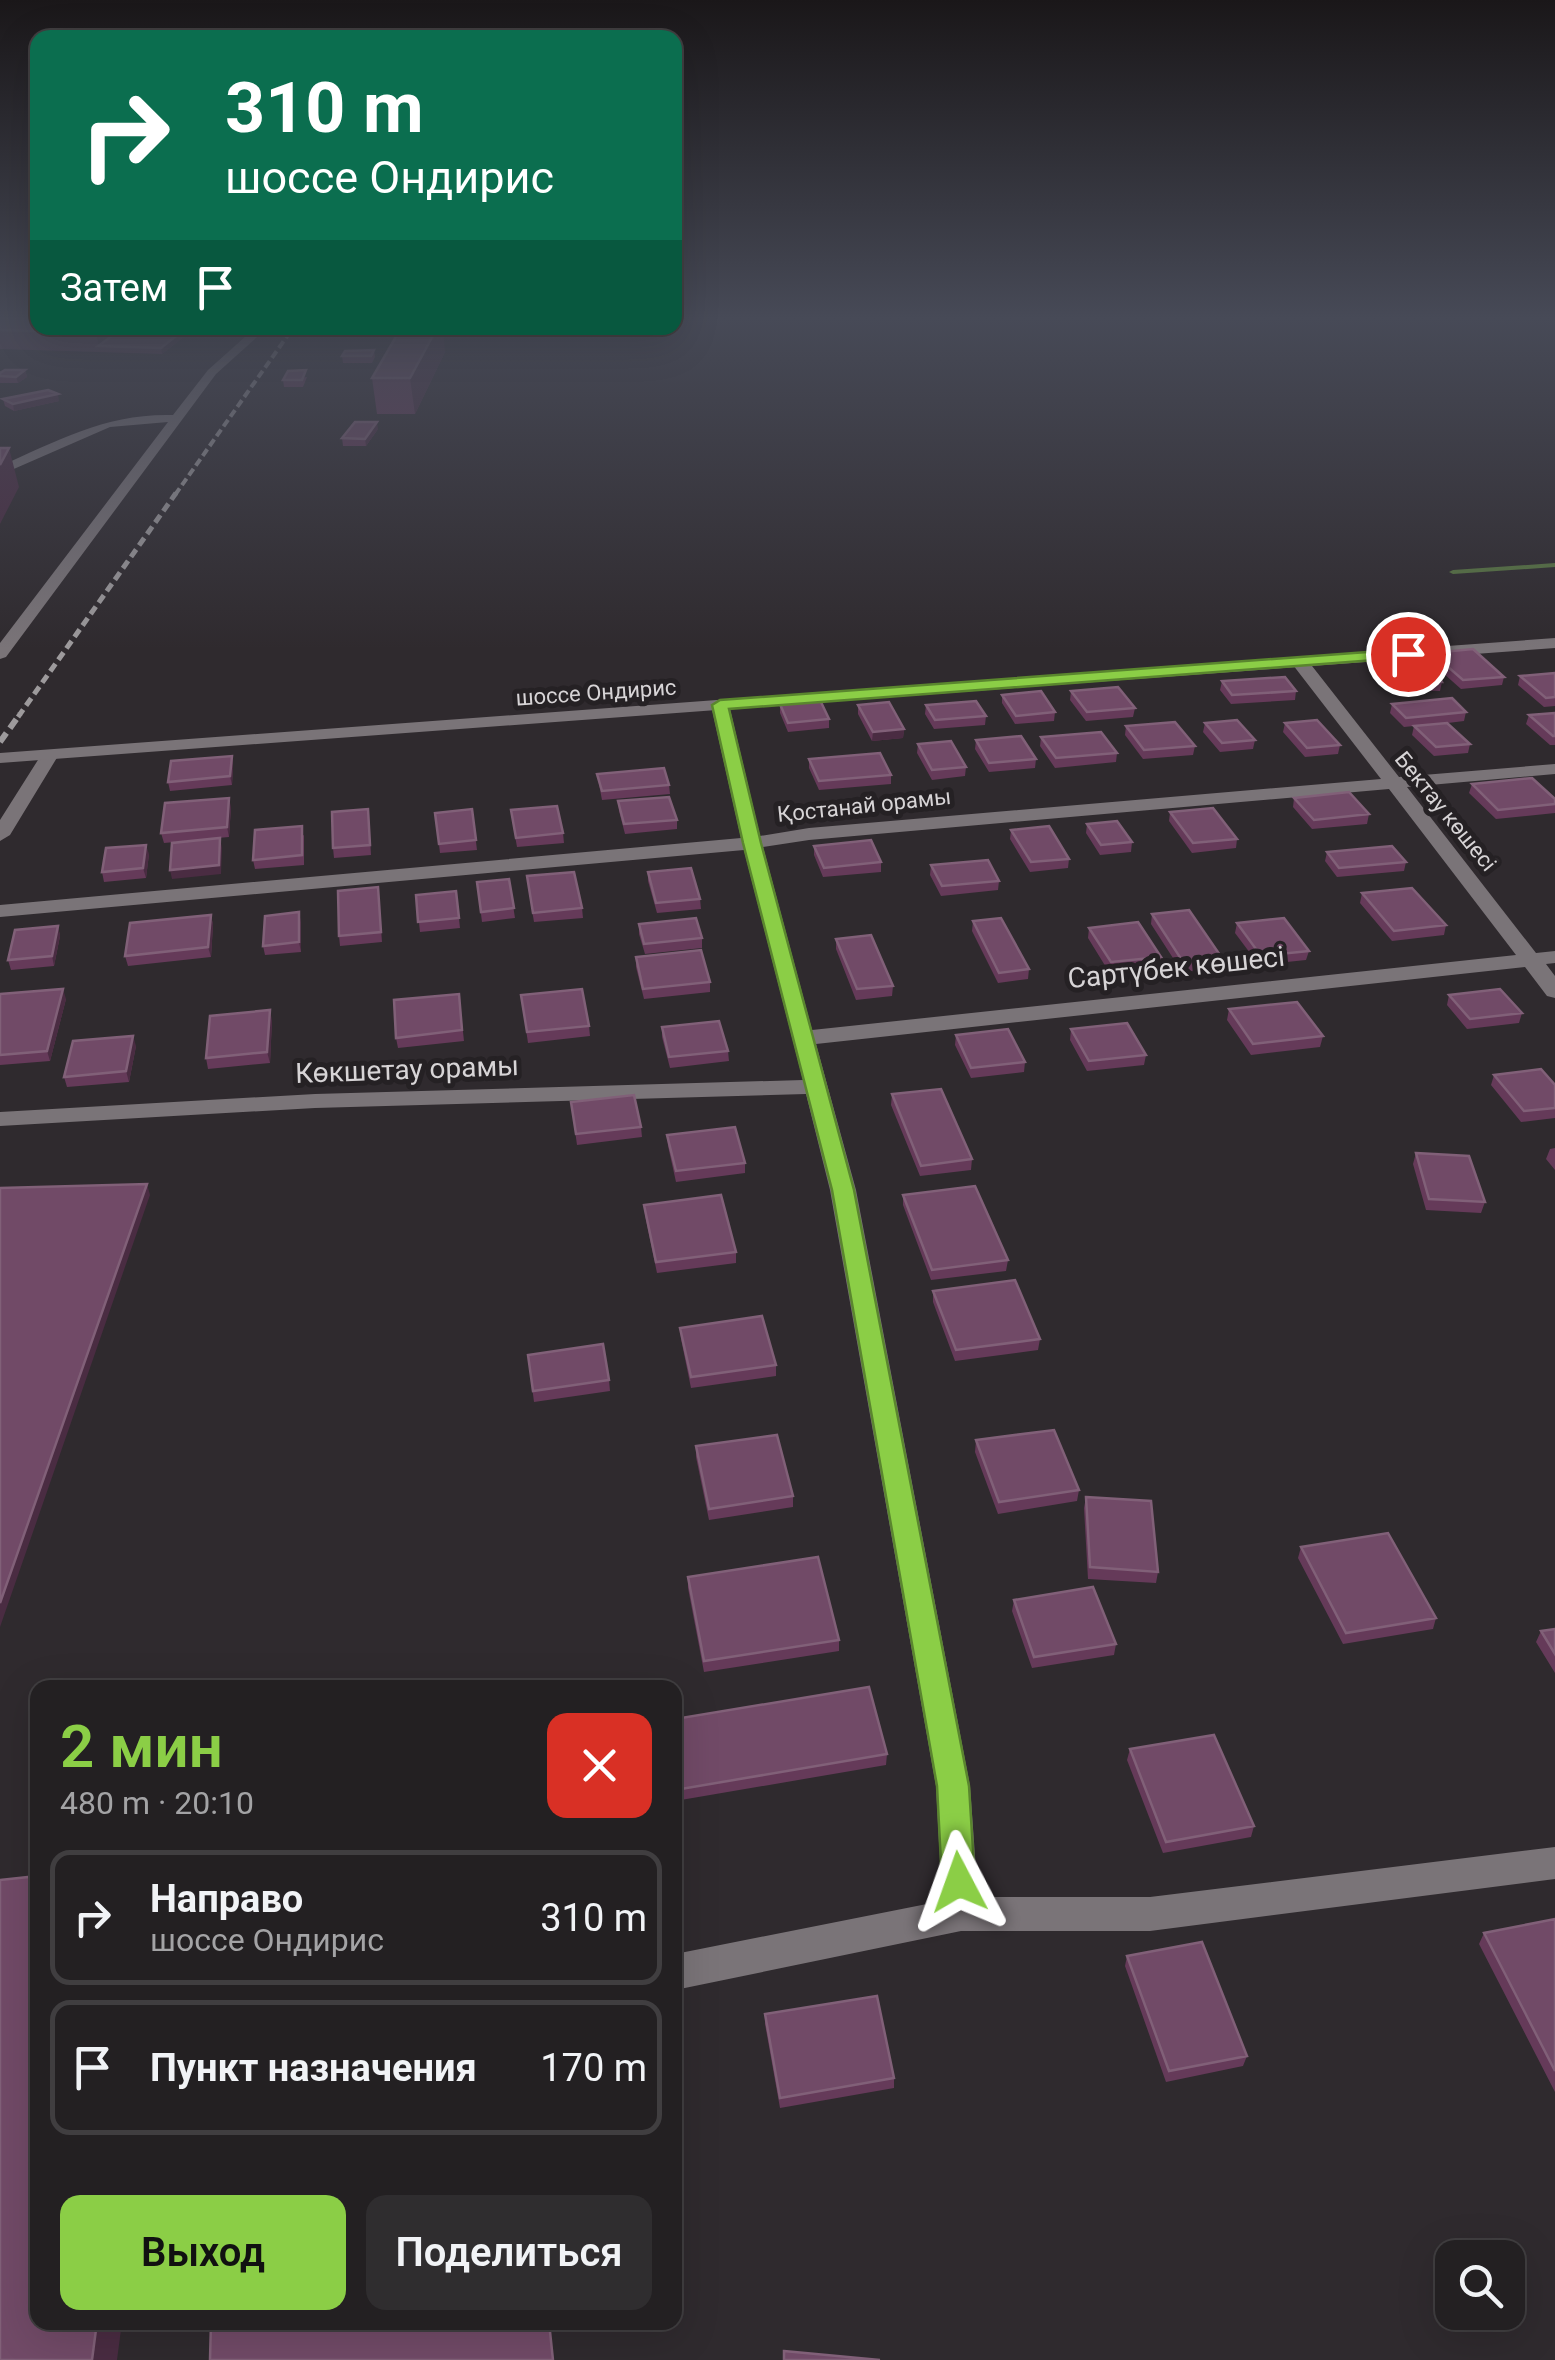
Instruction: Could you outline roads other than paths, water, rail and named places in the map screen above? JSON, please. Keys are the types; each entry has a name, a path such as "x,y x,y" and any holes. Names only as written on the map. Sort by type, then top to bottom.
{"street":[{"path":"0,471 95,429"},
{"path":"0,654 169,429"},
{"name":"шоссе Ондирис","path":"0,758 1555,643"},
{"name":"Бектау көшесі","path":"1299,662 1555,992"},
{"path":"720,705 843,1190 953,1786 961,1914"},
{"path":"0,835 49,756"},
{"name":"Қостанай орамы","path":"0,910 1555,769"},
{"name":"Сартүбек көшесі","path":"804,1038 1555,957"},
{"name":"Көкшетау орамы","path":"0,1119 315,1101 816,1088"},
{"path":"682,1971 961,1914 1150,1914 1555,1863"}],"waterway":[{"path":"1453,572 1555,565"}],"railway":[{"path":"175,495 222,429"},
{"path":"18,717 176,493"},
{"path":"0,742 20,714"}]}
